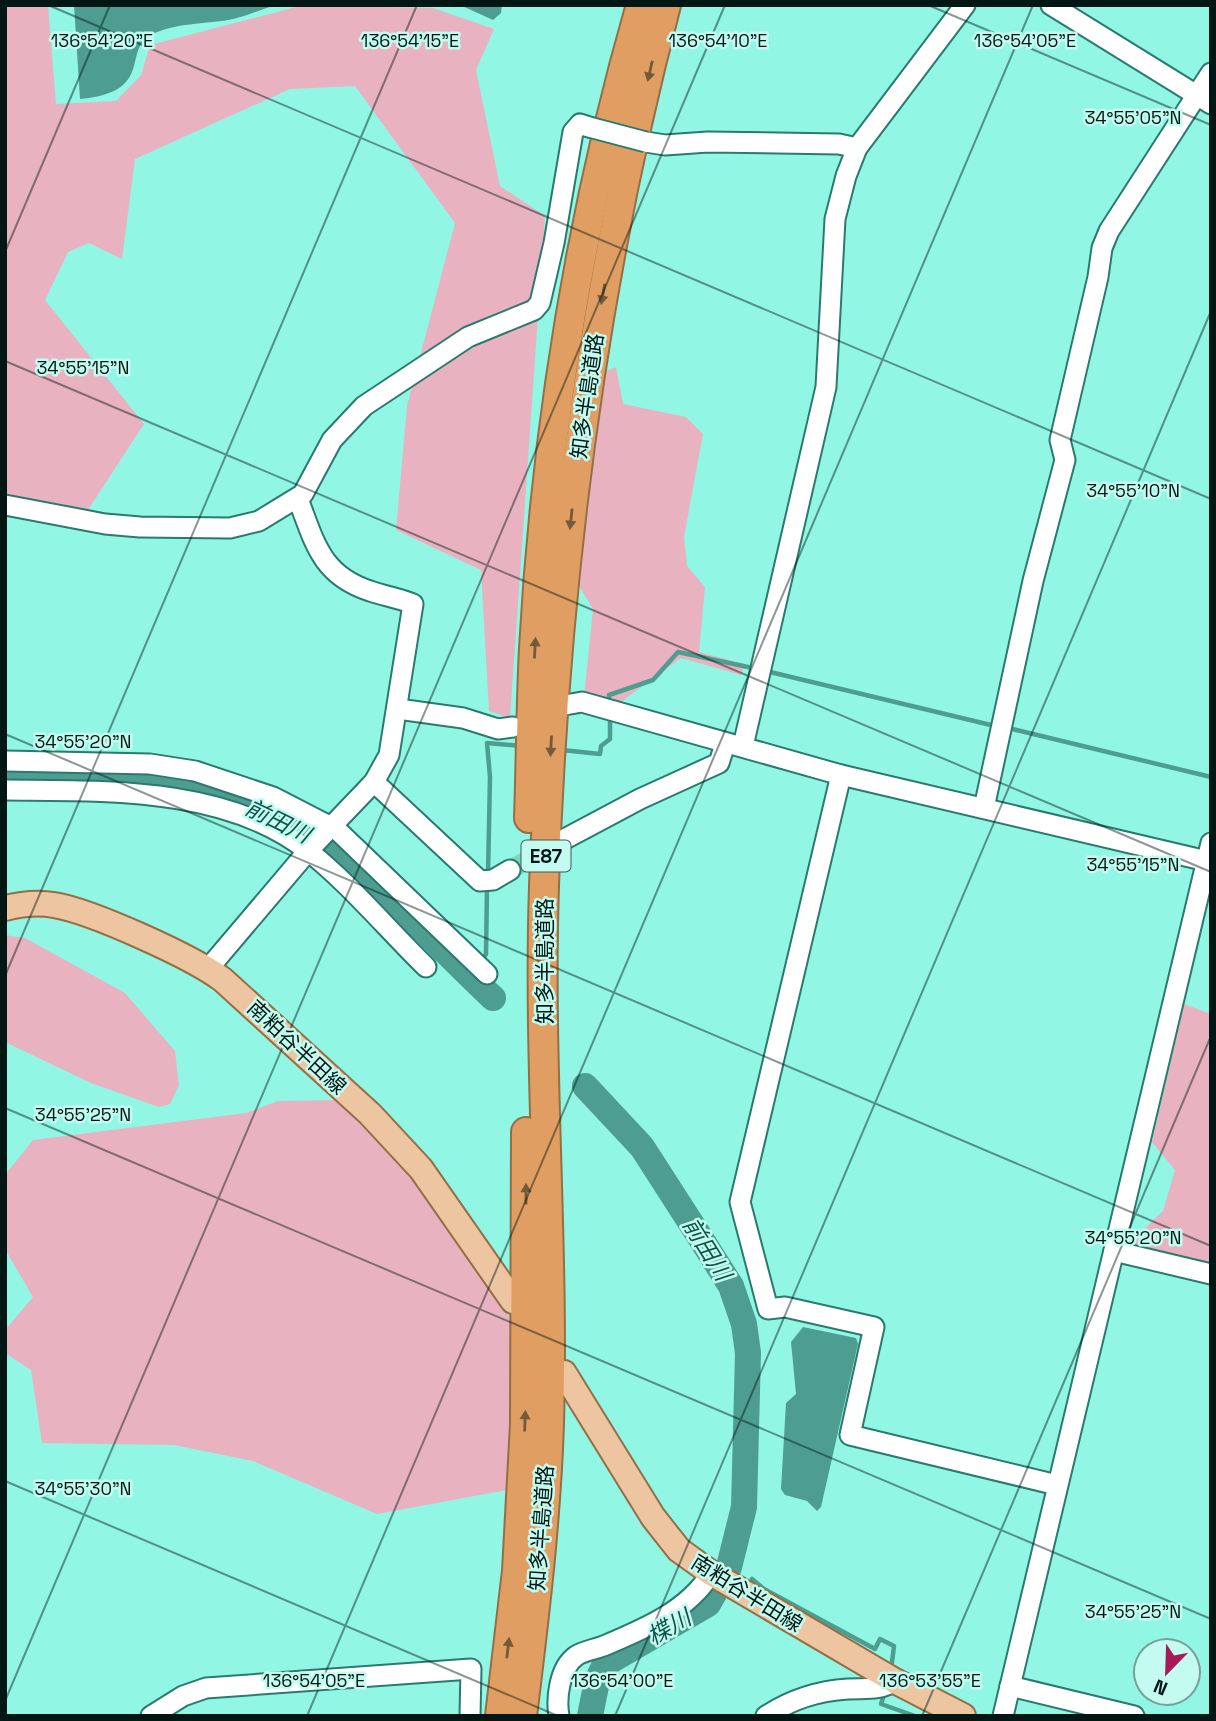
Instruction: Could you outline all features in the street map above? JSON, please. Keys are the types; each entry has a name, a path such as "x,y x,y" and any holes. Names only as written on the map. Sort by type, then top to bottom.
{"highway":[{"name":"知多半島道路","path":"500,1716 517,1571 525,1424 527,867 534,648 548,488 566,356 591,211 641,5"},
{"name":"知多半島道路","path":"529,1714 549,1424 544,889 556,650 591,359 618,213 666,5"}],"main road":[{"name":"南粕谷半田線","path":"5,908 23,903 55,905 114,926 208,969 370,1114 421,1170 513,1301"},
{"name":"南粕谷半田線","path":"564,1373 653,1517 678,1550 720,1578 895,1681 963,1716"}],"street":[{"path":"561,841 640,799 719,763 734,745 826,387 835,219 857,148 965,5"},
{"path":"1051,5 1204,100"},
{"path":"984,808 1033,581 1065,460 1060,440 1098,277 1102,248 1109,231 1204,100 1211,73"},
{"path":"5,505 105,524 188,529 247,524 299,499 314,477 332,440 364,405 468,337 534,310 540,303 554,243 573,132 580,124 665,145 708,142 839,144 857,148"},
{"path":"208,969 308,851 374,782 389,755 398,709 413,604 358,587 327,566 318,551 299,499"},
{"path":"565,705 582,702 841,775 1209,855 1003,1716"},
{"path":"398,709 463,718 498,729 513,727"},
{"path":"5,761 150,764 195,771 273,797 330,827 487,974"},
{"path":"841,775 740,1202 768,1309 785,1307 874,1327 850,1436 1057,1485"},
{"path":"374,782 480,881 493,880 510,870"},
{"path":"5,790 113,791 193,802 254,822 308,851 426,967"},
{"path":"1114,1251 1211,1274"},
{"path":"529,1714 557,1707 576,1656 619,1639 681,1606 703,1587 720,1578"},
{"path":"151,1716 183,1696 206,1688 471,1669 470,1716"},
{"path":"766,1716 799,1697 815,1693 881,1689 895,1681"},
{"path":"1010,1686 1135,1716"}],"shaded area":[{"path":"5,5 48,5 56,104 116,101 141,75 150,45 304,5 433,8 494,29 476,70 500,186 545,216 510,718 489,711 481,570 396,530 407,406 455,223 355,86 290,89 135,159 122,259 89,243 68,252 45,300 144,424 86,513 5,495"},
{"path":"616,367 623,404 686,417 703,434 684,537 687,566 705,587 699,652 745,664 741,675 681,658 618,704 584,697 593,609 579,586 602,373"},
{"path":"5,935 25,938 125,993 175,1051 179,1085 170,1104 159,1107 91,1083 5,1042"},
{"path":"1184,1004 1211,1014 1211,1263 1128,1244 1163,1211 1175,1170 1152,1142"},
{"path":"342,1100 400,1164 440,1216 518,1330 507,1490 377,1514 253,1461 174,1445 42,1443 31,1370 5,1353 5,1330 33,1297 5,1249 5,1175 33,1140 246,1113 278,1101"}],"water":[{"path":"74,5 275,5 234,19 180,26 153,34 138,50 133,70 119,88 104,95 80,99"},
{"path":"460,5 502,5 501,13 493,20"},
{"path":"803,1327 856,1338 858,1344 821,1507 817,1511 807,1501 785,1495 781,1489 786,1403 796,1394 791,1342"}],"waterway":[{"path":"609,703 609,695 653,680 678,652 757,669"},
{"path":"766,671 995,726"},
{"path":"562,750 600,754 601,746 610,739 610,716"},
{"path":"1008,728 1211,777"},
{"path":"488,875 490,777 487,743 522,746"},
{"name":"前田川","path":"5,776 102,776 160,781 213,792 261,809 304,832 344,860 382,891 493,998"},
{"path":"482,960 486,954 487,887"},
{"name":"前田川","path":"585,1086 642,1147 731,1286 744,1324 748,1353 744,1507 729,1567 708,1604 605,1664 597,1681 590,1716"},
{"path":"752,1579 764,1589 875,1649 880,1639 894,1646 891,1670"},
{"path":"885,1692 881,1704 915,1716"}],"tunnel":[{"path":"510,870 552,846"}],"water label":[{"name":"楪川","path":"669,1627"}]}
